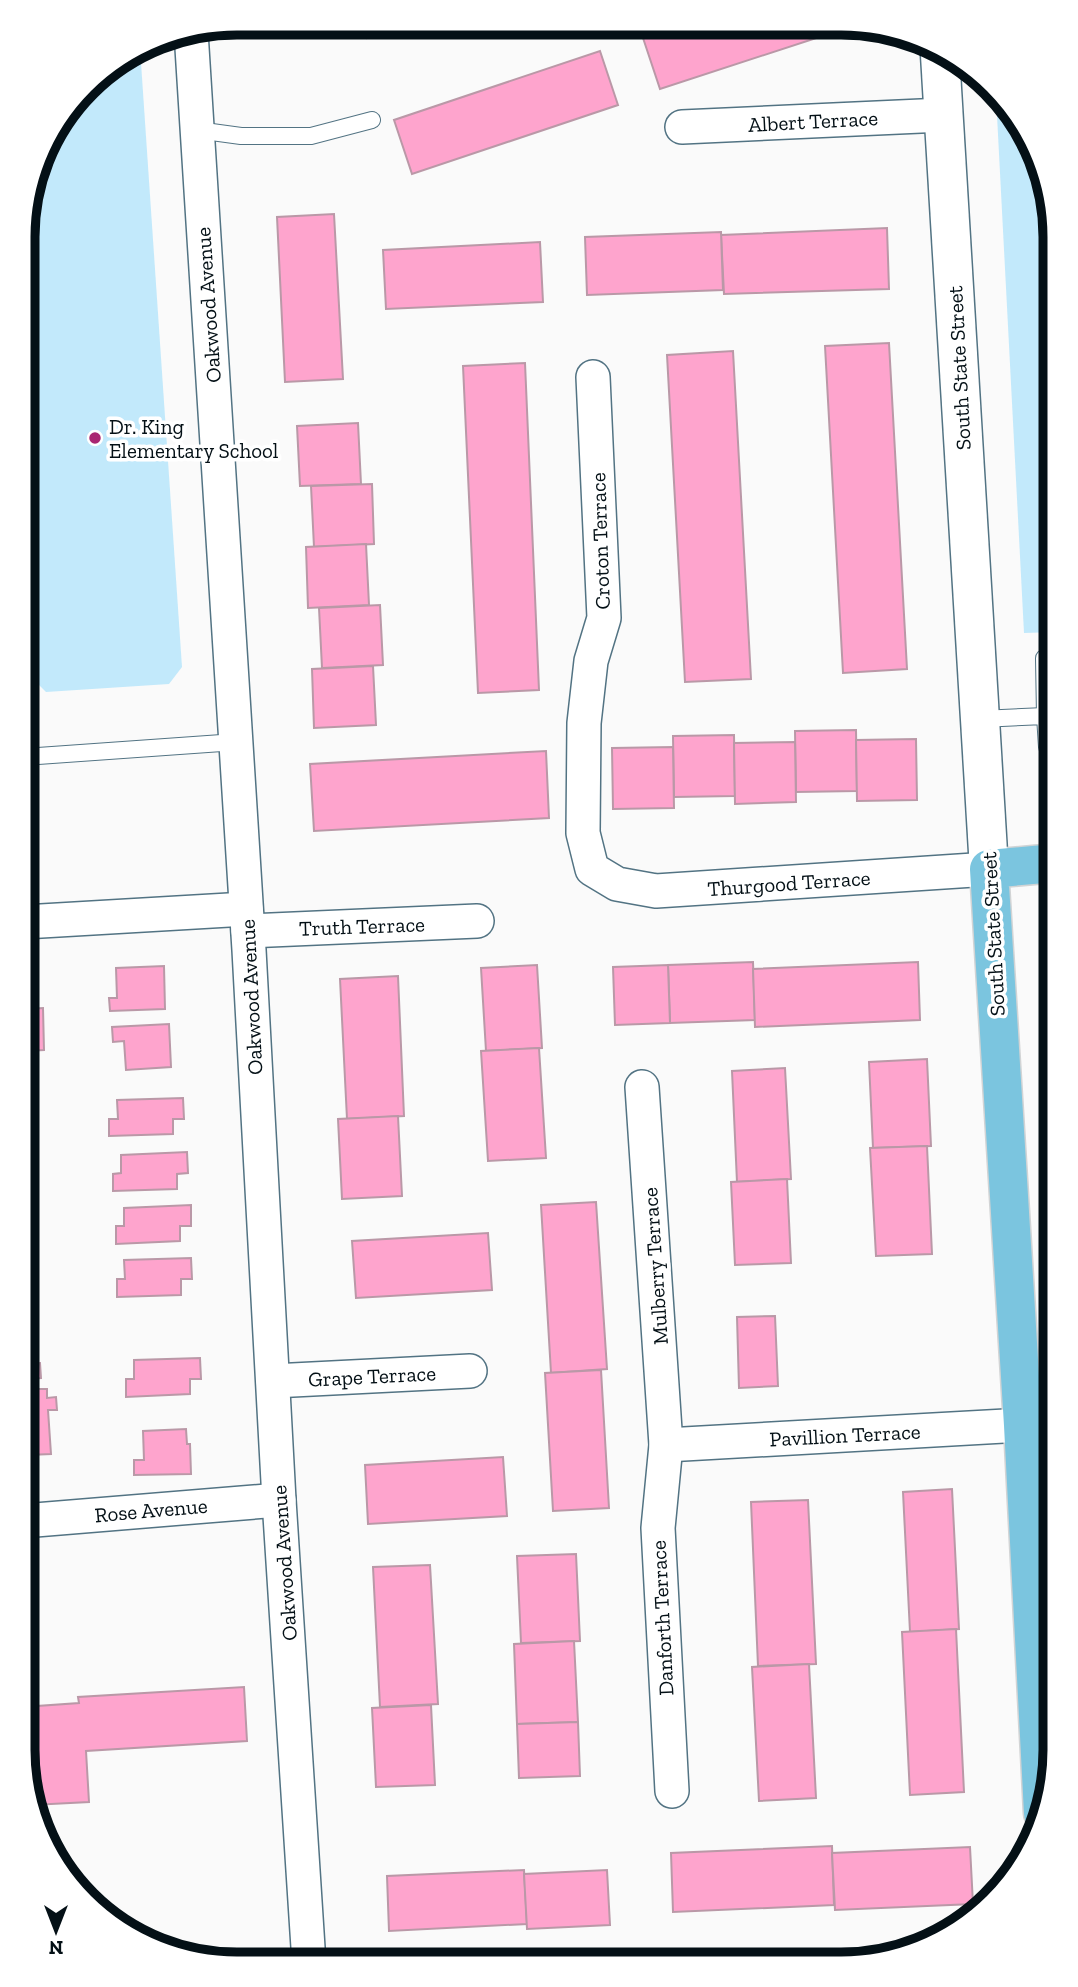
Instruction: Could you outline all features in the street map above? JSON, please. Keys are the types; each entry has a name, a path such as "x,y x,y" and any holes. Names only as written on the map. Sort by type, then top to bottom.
{"main road":[{"path":"989,869 1043,864"},
{"name":"South State Street","path":"989,869 1042,1772"}],"street":[{"name":"Oakwood Avenue","path":"192,41 308,1952"},
{"name":"South State Street","path":"940,62 989,869"},
{"name":"Albert Terrace","path":"682,127 943,115"},
{"name":"Croton Terrace","path":"592,869 583,833 584,723 591,661 604,618 593,377"},
{"name":"Thurgood Terrace","path":"592,869 617,884 656,891 989,869"},
{"name":"Truth Terrace","path":"35,922 477,921"},
{"name":"Mulberry Terrace","path":"642,1087 666,1446"},
{"name":"Grape Terrace","path":"273,1381 470,1371"},
{"name":"Pavillion Terrace","path":"666,1446 1023,1425"},
{"name":"Danforth Terrace","path":"666,1446 658,1528 672,1791"},
{"name":"Rose Avenue","path":"35,1520 279,1500"}],"lane":[{"path":"197,130 241,136 311,136 372,120"},
{"path":"980,719 1043,716"},
{"path":"38,756 236,742"}],"shaded area":[{"name":"Dr. King Elementary School","path":"141,60 182,667 169,684 46,692 35,681 37,210 50,159 77,114 104,85"},
{"path":"997,109 1022,147 1032,172 1039,197 1043,237 1043,632 1024,633"}],"building":[{"path":"642,35 825,35 660,89"},
{"path":"600,51 618,105 412,174 394,120"},
{"path":"334,214 343,379 285,382 277,217"},
{"path":"887,228 889,289 724,294 721,235"},
{"path":"721,232 723,290 587,295 585,237"},
{"path":"540,242 543,302 386,309 383,250"},
{"path":"889,343 907,669 843,673 825,346"},
{"path":"733,351 751,679 685,682 667,355"},
{"path":"525,363 539,690 478,693 463,366"},
{"path":"358,423 361,484 300,486 297,426"},
{"path":"372,484 374,544 314,547 311,486"},
{"path":"366,544 369,605 308,608 306,547"},
{"path":"380,605 383,665 322,668 319,608"},
{"path":"373,666 376,725 314,728 312,669"},
{"path":"856,730 857,791 796,792 795,731"},
{"path":"734,735 735,796 674,797 673,736"},
{"path":"916,739 917,800 857,801 856,740"},
{"path":"795,742 796,802 735,804 734,743"},
{"path":"673,747 674,808 613,809 612,748"},
{"path":"546,751 549,818 314,831 310,764"},
{"path":"753,962 755,1020 670,1023 668,965"},
{"path":"918,962 920,1020 755,1027 753,969"},
{"path":"537,965 542,1048 486,1051 481,968"},
{"path":"668,965 670,1023 615,1025 613,967"},
{"path":"164,966 165,1009 110,1011 109,998 117,998 116,968"},
{"path":"398,976 404,1116 347,1119 340,979"},
{"path":"35,1008 43,1008 44,1050 35,1050"},
{"path":"169,1024 171,1067 126,1070 124,1041 113,1042 112,1027"},
{"path":"539,1048 546,1158 488,1161 481,1051"},
{"path":"927,1059 931,1146 873,1148 869,1062"},
{"path":"785,1068 791,1179 737,1182 732,1071"},
{"path":"183,1098 184,1119 173,1119 173,1134 109,1136 109,1119 118,1119 117,1100"},
{"path":"398,1116 402,1196 342,1199 338,1119"},
{"path":"927,1146 932,1254 876,1256 870,1148"},
{"path":"187,1152 188,1173 177,1174 177,1189 113,1191 113,1174 121,1173 121,1155"},
{"path":"787,1179 791,1263 735,1265 731,1182"},
{"path":"596,1202 607,1369 551,1373 541,1205"},
{"path":"191,1205 191,1226 180,1226 180,1241 116,1244 116,1226 124,1226 124,1208"},
{"path":"488,1233 492,1290 356,1298 352,1241"},
{"path":"191,1258 192,1279 181,1279 181,1295 117,1297 117,1279 125,1279 124,1260"},
{"path":"775,1316 778,1386 739,1388 737,1317"},
{"path":"200,1358 201,1379 190,1379 190,1394 126,1397 126,1379 134,1379 134,1360"},
{"path":"35,1363 40,1363 41,1378 35,1378"},
{"path":"601,1370 609,1508 553,1511 545,1373"},
{"path":"35,1389 47,1389 47,1398 56,1397 57,1410 48,1410 51,1454 35,1455"},
{"path":"186,1429 187,1444 190,1444 191,1474 134,1475 134,1460 144,1460 143,1431"},
{"path":"503,1457 507,1516 368,1524 365,1465"},
{"path":"952,1489 959,1629 910,1632 903,1492"},
{"path":"808,1500 816,1664 758,1666 751,1502"},
{"path":"576,1554 580,1641 521,1643 517,1556"},
{"path":"430,1565 438,1704 380,1707 373,1567"},
{"path":"956,1629 964,1792 910,1795 902,1632"},
{"path":"574,1641 578,1722 517,1724 514,1644"},
{"path":"809,1664 816,1798 759,1801 752,1667"},
{"path":"244,1687 247,1741 86,1751 89,1802 43,1804 37,1777 35,1706 79,1703 78,1697"},
{"path":"431,1705 435,1785 376,1787 372,1708"},
{"path":"578,1722 580,1776 519,1778 517,1724"},
{"path":"832,1846 834,1905 673,1912 671,1853"},
{"path":"970,1847 973,1902 835,1910 832,1853"},
{"path":"524,1870 527,1924 389,1931 387,1876"},
{"path":"607,1870 610,1925 527,1929 524,1874"}],"place":[{"name":"Dr. King Elementary School","path":"95,438"}]}
